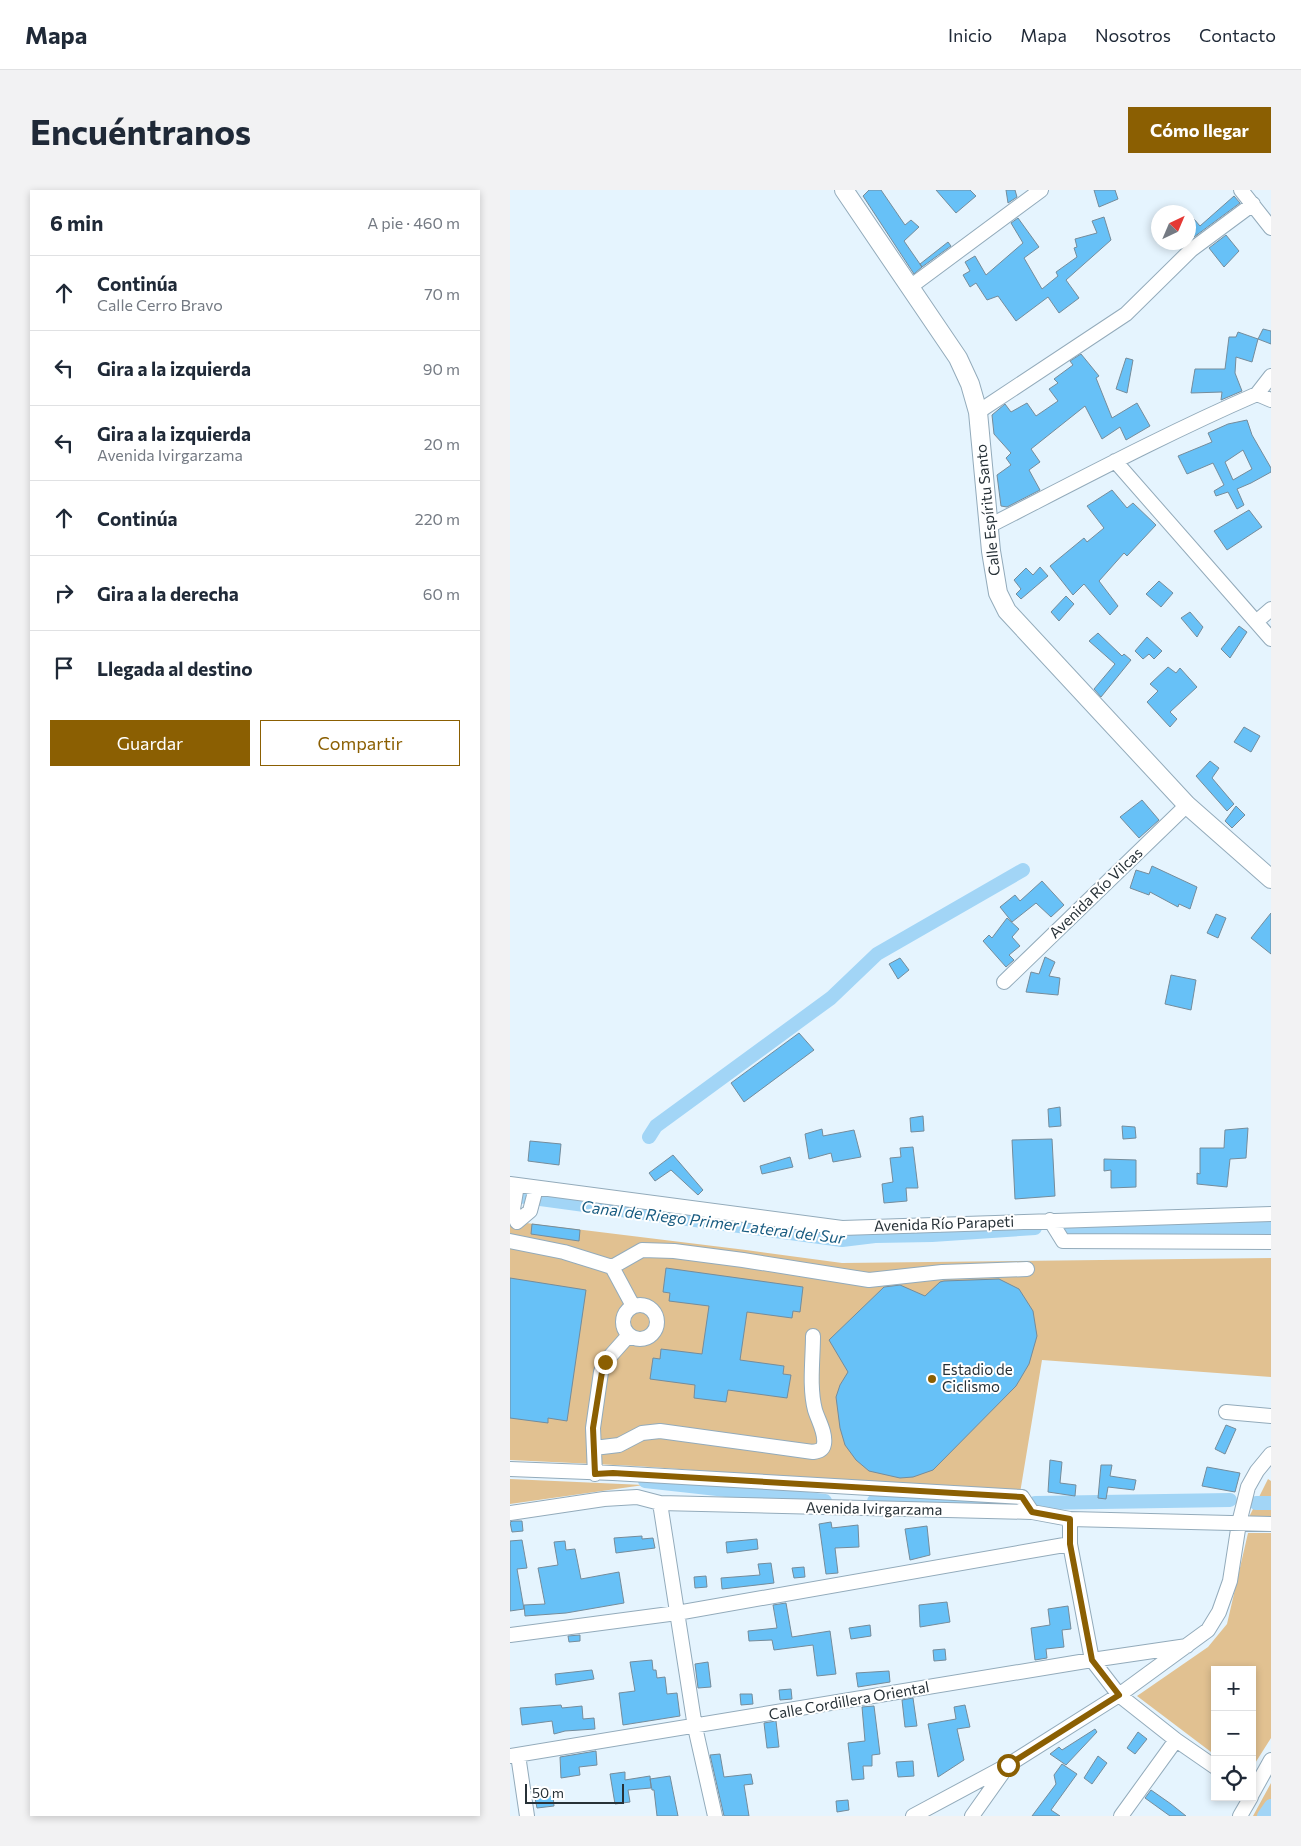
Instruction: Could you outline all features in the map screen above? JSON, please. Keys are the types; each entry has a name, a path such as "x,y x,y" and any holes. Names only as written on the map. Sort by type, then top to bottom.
{"main road":[{"name":"Calle Espíritu Santo","path":"844,190 958,358 970,384 978,412 989,526 998,592 1007,611 1187,804 1271,879"}],"street":[{"path":"910,287 1041,190"},
{"path":"1241,190 1271,228"},
{"path":"978,412 1126,314 1191,250 1253,204"},
{"path":"989,526 1115,461 1256,394 1271,376"},
{"path":"1256,394 1271,400"},
{"path":"1115,461 1271,639"},
{"path":"1256,622 1271,609"},
{"name":"Avenida Río Vilcas","path":"1004,982 1187,804"},
{"path":"513,1185 513,1209 518,1222"},
{"name":"Avenida Río Parapeti","path":"513,1185 842,1228 1271,1214"},
{"path":"536,1188 530,1212 518,1222 513,1241 564,1252 612,1267 633,1306"},
{"path":"1050,1220 1063,1241 1271,1242"},
{"path":"612,1267 642,1250 674,1251 743,1260 869,1280 942,1272 1027,1269"},
{"path":"643,1305 652,1310 658,1320 651,1336 634,1338 625,1330 623,1318 628,1309 633,1306 643,1305"},
{"path":"595,1474 593,1428 602,1372 605,1362 628,1334"},
{"path":"594,1448 619,1446 642,1433 660,1431 813,1452 820,1451 824,1447 825,1439 814,1408 813,1336"},
{"path":"1226,1412 1271,1416"},
{"path":"913,1816 1008,1765 1119,1695 1208,1630 1219,1612 1230,1581 1239,1523 1248,1487 1269,1462"},
{"path":"510,1469 595,1474 613,1473 1022,1497 1032,1512"},
{"name":"Avenida Ivirgarzama","path":"510,1513 604,1499 637,1497 660,1503 1032,1512 1070,1519 1271,1524"},
{"path":"660,1503 695,1727 715,1816"},
{"path":"1070,1519 1070,1544 1092,1660 1119,1695 1176,1740 1211,1764"},
{"path":"510,1635 677,1612 1070,1544"},
{"name":"Calle Cordillera Oriental","path":"514,1756 1092,1660 1187,1646"},
{"path":"1121,1816 1176,1740"},
{"path":"514,1756 527,1816"},
{"path":"1256,1787 1271,1760"},
{"path":"972,1816 1008,1765"},
{"path":"1240,1816 1248,1801"}],"shaded area":[{"path":"510,1221 842,1263 1271,1258 1271,1377 1042,1360 1020,1493 636,1466 510,1460"},
{"path":"510,1479 644,1485 510,1504"},
{"path":"1268,1479 1271,1481 1271,1518 1249,1517"},
{"path":"1248,1533 1271,1533 1271,1738 1256,1762 1256,1666 1211,1666 1211,1752 1137,1696 1208,1647 1227,1624"},
{"path":"1271,1783 1271,1816 1253,1816"}],"building":[{"path":"869,190 881,190 905,225 911,220 919,227 904,241 922,267 914,274 863,196"},
{"path":"936,190 970,190 976,196 956,213"},
{"path":"1006,190 1015,190 1017,197 1008,203"},
{"path":"1094,190 1115,190 1118,199 1099,207"},
{"path":"1234,196 1240,203 1196,236 1196,221 1200,226"},
{"path":"1104,217 1111,240 1066,280 1079,298 1059,313 1048,297 1016,321 998,296 987,300 976,283 970,287 963,275 970,271 965,262 975,256 986,275 1023,243 1011,223 1018,218 1039,247 1024,258 1042,289 1058,276 1056,272 1077,257 1074,248 1077,247 1075,239 1097,233 1092,221"},
{"path":"1226,235 1239,251 1224,267 1209,248"},
{"path":"948,242 951,246 922,267 920,264"},
{"path":"1263,329 1271,331 1271,344 1258,339"},
{"path":"1238,332 1258,339 1252,362 1236,357 1235,373 1242,391 1221,400 1222,392 1191,393 1195,369 1225,369 1229,337 1236,337"},
{"path":"1081,354 1099,376 1096,378 1112,418 1137,403 1150,426 1126,440 1120,427 1102,439 1085,406 1031,449 1040,462 1029,470 1040,490 1007,507 1001,506 997,475 1011,465 1006,458 1011,453 994,434 992,415 1005,404 1011,412 1027,403 1036,416 1058,401 1049,389 1058,383 1054,379 1073,365 1070,361"},
{"path":"1126,358 1133,360 1127,393 1116,389"},
{"path":"1247,420 1252,435 1271,468 1271,472 1237,489 1244,505 1237,509 1228,492 1216,496 1214,491 1224,485 1213,463 1187,474 1178,456 1212,442 1208,433 1228,424","holes":["1243,450 1252,469 1233,480 1225,462"]},
{"path":"1112,490 1127,508 1133,503 1156,525 1127,556 1124,553 1099,581 1118,606 1110,615 1084,584 1073,595 1050,566 1084,538 1087,542 1104,528 1087,506"},
{"path":"1249,510 1262,527 1227,550 1214,531"},
{"path":"1040,567 1048,576 1021,599 1016,594 1021,589 1014,580 1026,568 1033,575"},
{"path":"1159,581 1173,593 1161,607 1146,594"},
{"path":"1066,596 1074,604 1059,621 1051,612"},
{"path":"1190,612 1203,627 1197,637 1181,618"},
{"path":"1239,626 1247,632 1230,658 1221,649"},
{"path":"1098,633 1122,656 1124,654 1131,660 1101,697 1094,689 1115,664 1089,641"},
{"path":"1147,637 1162,651 1154,659 1149,654 1143,659 1135,651"},
{"path":"1168,667 1176,673 1180,668 1197,687 1170,712 1177,719 1170,727 1147,702 1158,691 1150,684"},
{"path":"1244,727 1260,736 1251,752 1234,742"},
{"path":"1210,761 1219,768 1212,778 1234,804 1227,811 1196,776"},
{"path":"1142,800 1159,820 1139,838 1120,817"},
{"path":"1236,806 1245,815 1232,828 1225,821"},
{"path":"1152,866 1197,887 1190,909 1179,904 1178,907 1150,892 1149,895 1130,888 1136,870 1149,874"},
{"path":"1042,881 1064,905 1051,917 1036,903 1012,922 1000,907 1015,895 1020,901"},
{"path":"1271,913 1271,954 1251,938"},
{"path":"1216,914 1226,918 1218,938 1207,933"},
{"path":"1007,918 1019,929 1012,937 1020,946 1009,955 1014,960 1006,967 983,941 989,935 992,938"},
{"path":"1045,957 1055,962 1049,976 1060,978 1058,995 1026,992 1031,972 1039,974"},
{"path":"900,958 909,970 898,979 889,964"},
{"path":"1171,975 1196,980 1191,1010 1165,1004"},
{"path":"799,1033 814,1050 744,1102 731,1083"},
{"path":"1060,1107 1061,1126 1049,1127 1048,1109"},
{"path":"923,1116 924,1131 911,1132 910,1118"},
{"path":"1122,1126 1135,1127 1136,1138 1123,1139"},
{"path":"1248,1128 1246,1158 1230,1159 1227,1187 1197,1184 1197,1173 1200,1174 1200,1148 1224,1148 1225,1130"},
{"path":"822,1129 823,1136 854,1130 861,1157 833,1162 831,1153 809,1159 805,1134"},
{"path":"1052,1139 1055,1196 1015,1199 1012,1140"},
{"path":"530,1141 561,1144 559,1165 528,1161"},
{"path":"913,1147 918,1188 906,1188 907,1201 884,1203 882,1184 893,1182 890,1158 901,1157 900,1148"},
{"path":"673,1155 703,1190 698,1195 671,1170 655,1181 649,1173"},
{"path":"790,1157 793,1167 762,1174 760,1166"},
{"path":"1104,1159 1136,1160 1136,1187 1111,1188 1111,1170 1104,1171"},
{"path":"532,1224 580,1230 579,1241 531,1234"},
{"path":"666,1268 803,1287 800,1312 793,1311 792,1318 747,1312 740,1360 784,1366 783,1374 791,1375 787,1398 728,1390 726,1402 694,1398 695,1385 650,1379 653,1358 660,1359 661,1349 702,1354 709,1306 669,1301 670,1293 663,1292"},
{"path":"510,1278 586,1290 567,1421 548,1418 548,1423 510,1418"},
{"name":"Estadio de Ciclismo","path":"999,1279 1019,1289 1033,1311 1037,1336 1029,1364 1016,1386 933,1470 913,1477 900,1478 869,1471 856,1460 845,1445 840,1428 836,1397 840,1385 848,1372 829,1340 884,1287 900,1285 925,1296 940,1282 944,1281"},
{"path":"1226,1425 1236,1429 1225,1454 1215,1449"},
{"path":"1050,1460 1062,1462 1060,1483 1076,1485 1075,1496 1048,1492"},
{"path":"1101,1465 1112,1465 1110,1476 1136,1480 1134,1490 1108,1487 1106,1499 1098,1498"},
{"path":"1207,1467 1240,1473 1235,1492 1202,1486"},
{"path":"522,1521 523,1531 512,1532 510,1522"},
{"path":"831,1522 832,1528 858,1525 859,1547 835,1548 838,1573 826,1574 819,1524"},
{"path":"927,1526 930,1555 910,1560 905,1529"},
{"path":"642,1536 642,1539 653,1538 655,1548 616,1553 614,1538"},
{"path":"757,1539 758,1549 727,1553 726,1542"},
{"path":"522,1540 527,1568 517,1569 524,1609 510,1611 510,1541"},
{"path":"565,1541 566,1550 575,1549 581,1579 619,1572 624,1603 566,1613 525,1616 524,1605 545,1604 538,1568 558,1565 554,1542"},
{"path":"771,1563 774,1583 722,1589 721,1578 760,1575 758,1564"},
{"path":"804,1567 805,1577 794,1578 792,1568"},
{"path":"706,1576 707,1587 695,1588 694,1577"},
{"path":"947,1602 950,1622 920,1627 919,1605"},
{"path":"786,1603 792,1637 830,1631 836,1674 817,1676 813,1645 774,1650 772,1640 749,1641 748,1631 777,1628 773,1605"},
{"path":"1068,1606 1071,1629 1062,1630 1064,1647 1046,1649 1047,1658 1035,1660 1031,1628 1050,1625 1048,1609"},
{"path":"870,1625 871,1636 851,1639 849,1628"},
{"path":"580,1635 580,1641 569,1642 568,1636"},
{"path":"945,1649 946,1660 934,1661 933,1650"},
{"path":"652,1660 653,1670 656,1670 657,1678 665,1677 667,1694 677,1693 680,1716 623,1725 619,1693 635,1691 630,1662"},
{"path":"708,1662 711,1687 698,1688 695,1664"},
{"path":"592,1670 594,1679 556,1685 555,1674"},
{"path":"889,1671 890,1682 858,1687 856,1673"},
{"path":"791,1689 792,1699 780,1700 779,1690"},
{"path":"740,1694 752,1694 753,1704 741,1705"},
{"path":"913,1698 917,1726 905,1727 902,1700"},
{"path":"561,1705 562,1708 582,1706 583,1719 594,1718 595,1729 565,1731 554,1734 552,1721 522,1725 520,1708"},
{"path":"965,1705 970,1727 957,1729 964,1760 938,1777 928,1724 956,1719 954,1707"},
{"path":"874,1706 880,1754 872,1755 872,1766 863,1766 864,1779 852,1780 848,1743 865,1741 862,1707"},
{"path":"776,1721 779,1747 767,1748 764,1723"},
{"path":"1095,1729 1097,1732 1066,1765 1050,1754 1059,1747 1062,1750"},
{"path":"1138,1732 1147,1739 1135,1754 1127,1748"},
{"path":"596,1751 597,1765 579,1767 580,1775 561,1778 560,1757"},
{"path":"720,1754 724,1777 751,1774 753,1784 744,1785 749,1816 724,1816 710,1755"},
{"path":"1098,1756 1107,1763 1092,1784 1084,1778"},
{"path":"913,1761 914,1776 898,1777 896,1762"},
{"path":"1062,1764 1077,1774 1051,1810 1060,1816 1032,1816 1056,1784 1054,1775"},
{"path":"625,1772 625,1780 650,1776 651,1788 628,1790 630,1802 615,1804 610,1774"},
{"path":"670,1776 678,1816 657,1816 654,1790 652,1790 650,1779"},
{"path":"1151,1790 1186,1816 1170,1816 1145,1798"},
{"path":"553,1796 554,1806 537,1808 535,1798"},
{"path":"848,1800 849,1810 837,1812 836,1801"}],"waterway":[{"path":"649,1137 656,1126 831,998 877,954 1023,870"},
{"name":"Canal de Riego Primer Lateral del Sur","path":"510,1195 842,1240 875,1236 932,1235 1035,1228"},
{"name":"Canal de Riego Primer Lateral del Sur","path":"1059,1228 1271,1227"},
{"path":"645,1481 825,1501"},
{"path":"1035,1503 1230,1500"},
{"path":"874,1501 1013,1503"},
{"path":"1256,1503 1271,1503"},
{"path":"1264,1816 1271,1806"}],"place":[{"name":"Estadio de Ciclismo","path":"932,1379"}],"route":[{"path":"605,1362 593,1428 595,1474 613,1473 1022,1497 1032,1512 1070,1519 1070,1544 1092,1660 1119,1695 1008,1765"}]}
